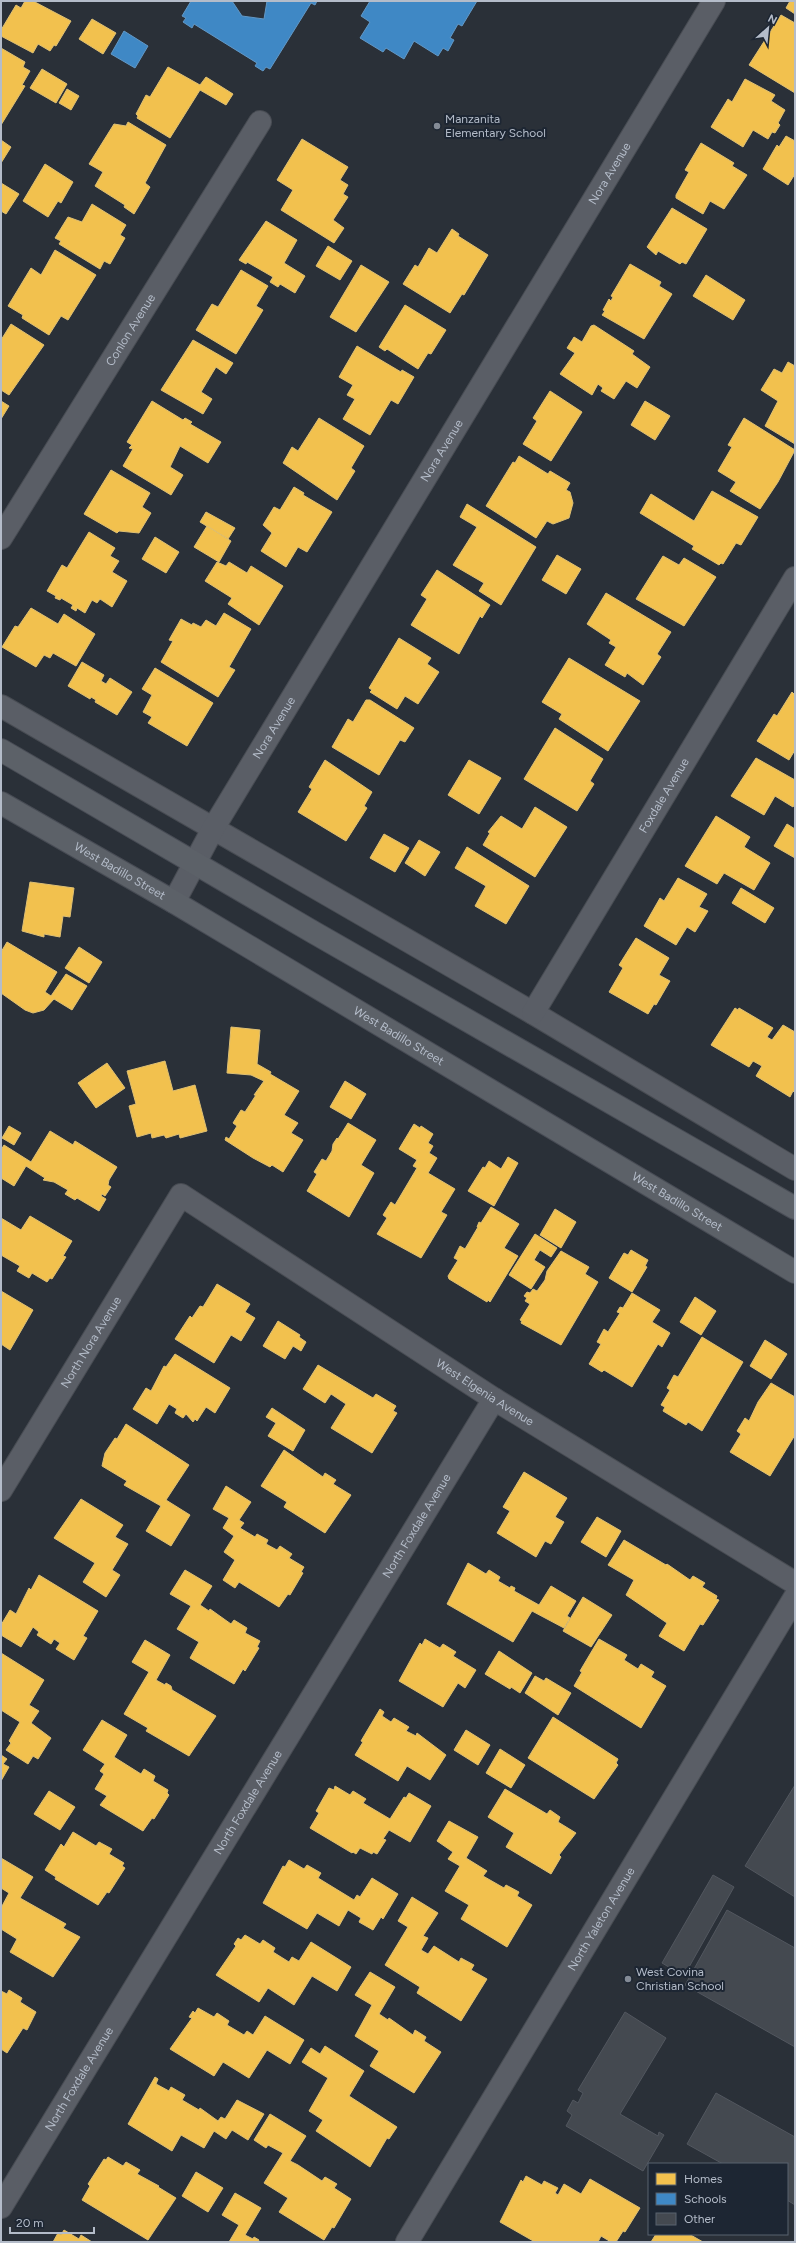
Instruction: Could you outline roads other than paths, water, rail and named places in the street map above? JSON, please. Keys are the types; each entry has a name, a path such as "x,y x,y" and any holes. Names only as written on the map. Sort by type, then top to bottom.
{"main road":[{"path":"1,750 795,1208"},
{"name":"West Badillo Street","path":"1,803 174,902 795,1272"}],"street":[{"name":"Nora Avenue","path":"174,902 214,827 714,1"},
{"name":"Conlon Avenue","path":"1,538 260,122"},
{"name":"Foxdale Avenue","path":"533,1013 795,578"},
{"path":"1,706 214,827 533,1013 795,1169"},
{"name":"West Elgenia Avenue","path":"180,1195 494,1399 795,1583"},
{"name":"North Nora Avenue","path":"1,1490 180,1195"},
{"name":"North Foxdale Avenue","path":"1,2206 494,1399"},
{"name":"North Yaleton Avenue","path":"407,2242 795,1597"}],"place":[{"name":"Manzanita Elementary School","path":"437,126"},
{"name":"West Covina Christian School","path":"628,1979"}]}
